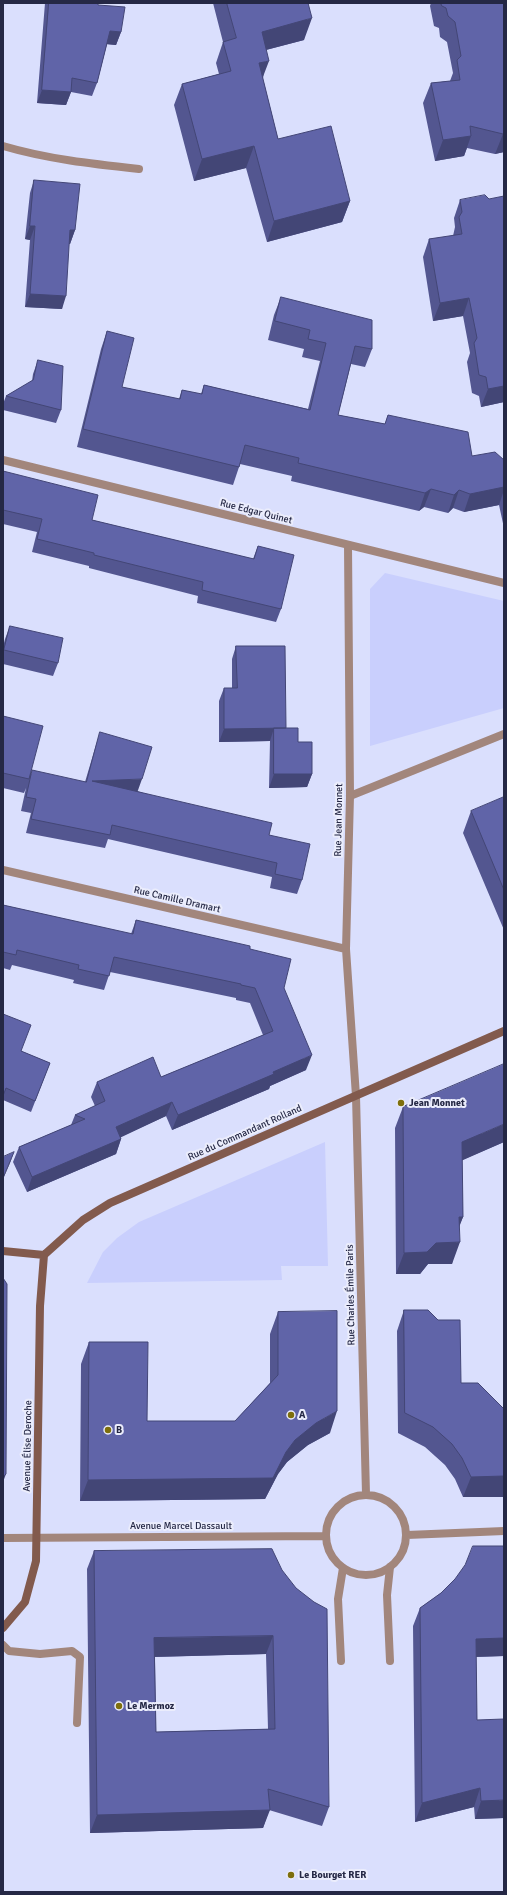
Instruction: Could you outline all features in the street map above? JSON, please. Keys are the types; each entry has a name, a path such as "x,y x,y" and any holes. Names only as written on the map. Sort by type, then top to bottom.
{"street":[{"path":"3,146 28,153 139,169"},
{"name":"Rue Edgar Quinet","path":"3,460 504,583"},
{"name":"Rue Jean Monnet","path":"348,545 350,796 346,949 356,1096"},
{"path":"350,796 504,734"},
{"name":"Rue Camille Dramart","path":"3,870 346,949"},
{"name":"Rue du Commandant Rolland","path":"44,1255 83,1220 110,1203 504,1031"},
{"name":"Rue Charles Émile Paris","path":"356,1096 366,1494"},
{"path":"3,1251 44,1255"},
{"name":"Avenue Élise Deroche","path":"3,1628 25,1602 36,1561 40,1306 44,1255"},
{"path":"366,1494 378,1496 390,1502 399,1511 405,1522 407,1534 405,1547 400,1558 390,1568 379,1574 367,1576 354,1574 343,1568 334,1560 328,1548 326,1536 328,1523 333,1512 342,1503 353,1497 366,1494"},
{"path":"407,1534 504,1531"},
{"name":"Avenue Marcel Dassault","path":"3,1538 326,1536"},
{"path":"341,1661 338,1599 343,1568"},
{"path":"390,1568 387,1595 390,1661"},
{"path":"3,1645 9,1651 40,1654 72,1651 80,1657 77,1723"}],"shaded area":[{"path":"385,573 504,601 504,708 370,746 370,589"},
{"path":"325,1142 328,1266 281,1266 282,1280 87,1283 103,1252 117,1238 139,1222"}],"building":[{"path":"49,3 98,3 98,5 125,7 121,32 110,31 97,83 72,78 71,92 42,90"},
{"path":"227,3 308,3 312,18 262,32 269,61 259,63 278,139 331,126 350,201 274,221 254,146 202,159 182,84 231,71 223,42 236,38"},
{"path":"441,3 504,3 503,134 470,126 471,136 443,140 431,83 460,80 457,60 461,56 455,22 448,16 446,8 442,6"},
{"path":"34,180 80,184 75,230 70,230 66,296 30,294 35,226 30,226"},
{"path":"485,195 489,199 504,196 504,386 488,389 486,377 479,375 474,343 477,338 469,298 440,303 429,239 462,234 459,217 462,212 460,200"},
{"path":"281,297 372,320 372,349 355,346 338,415 385,424 388,415 468,432 472,456 495,452 504,460 504,487 470,494 459,490 454,495 431,489 425,493 298,463 299,458 245,445 239,467 83,429 107,331 134,338 122,387 180,399 182,390 202,394 204,385 310,410 326,343 308,339 310,330 275,321"},
{"path":"38,360 63,366 61,410 6,396 33,380"},
{"path":"3,471 98,495 92,520 254,559 258,546 294,555 281,609 202,590 203,582 37,539 42,519 3,510"},
{"path":"10,626 63,638 58,663 4,650"},
{"path":"236,646 285,646 286,728 224,729 224,688 237,688"},
{"path":"3,716 43,726 29,779 3,773"},
{"path":"274,728 298,728 298,742 312,742 312,774 274,774"},
{"path":"100,732 152,747 142,779 92,781 272,823 269,835 310,844 302,880 275,874 277,863 112,825 110,835 31,819 36,799 26,797 32,770 86,782"},
{"path":"504,797 504,890 471,811"},
{"path":"3,905 133,934 136,920 250,946 250,949 291,959 284,988 312,1055 273,1072 274,1074 178,1115 172,1102 116,1127 121,1139 32,1177 19,1147 85,1119 75,1115 105,1101 97,1082 153,1057 161,1077 273,1031 255,988 114,957 109,976 78,969 79,965 17,950 16,955 3,952"},
{"path":"3,1014 31,1025 21,1051 50,1063 35,1101 6,1088 3,1096"},
{"path":"504,1064 504,1124 462,1142 463,1217 459,1217 460,1242 436,1243 427,1252 404,1253 403,1107"},
{"path":"14,1152 3,1178 3,1157"},
{"path":"3,1278 7,1284 6,1474 3,1477"},
{"path":"404,1310 428,1310 438,1320 460,1320 461,1383 478,1383 504,1409 504,1476 471,1477 462,1458 452,1444 433,1427 405,1413"},
{"path":"337,1311 337,1411 316,1423 295,1440 286,1452 273,1478 88,1480 89,1342 148,1342 147,1421 235,1421 278,1375 278,1312"},
{"path":"473,1546 504,1546 504,1638 476,1639 477,1720 504,1719 504,1800 481,1801 480,1788 422,1803 420,1608 441,1593 455,1579 465,1565"},
{"name":"Le Mermoz","path":"272,1549 282,1570 296,1588 314,1602 327,1609 329,1807 268,1789 270,1810 97,1815 94,1551","holes":["273,1636 275,1729 156,1732 154,1638"]}],"place":[{"name":"Jean Monnet","path":"401,1103"},
{"name":"A","path":"291,1415"},
{"name":"B","path":"108,1430"},
{"name":"Le Mermoz","path":"119,1706"},
{"name":"Le Bourget RER","path":"291,1875"}]}
